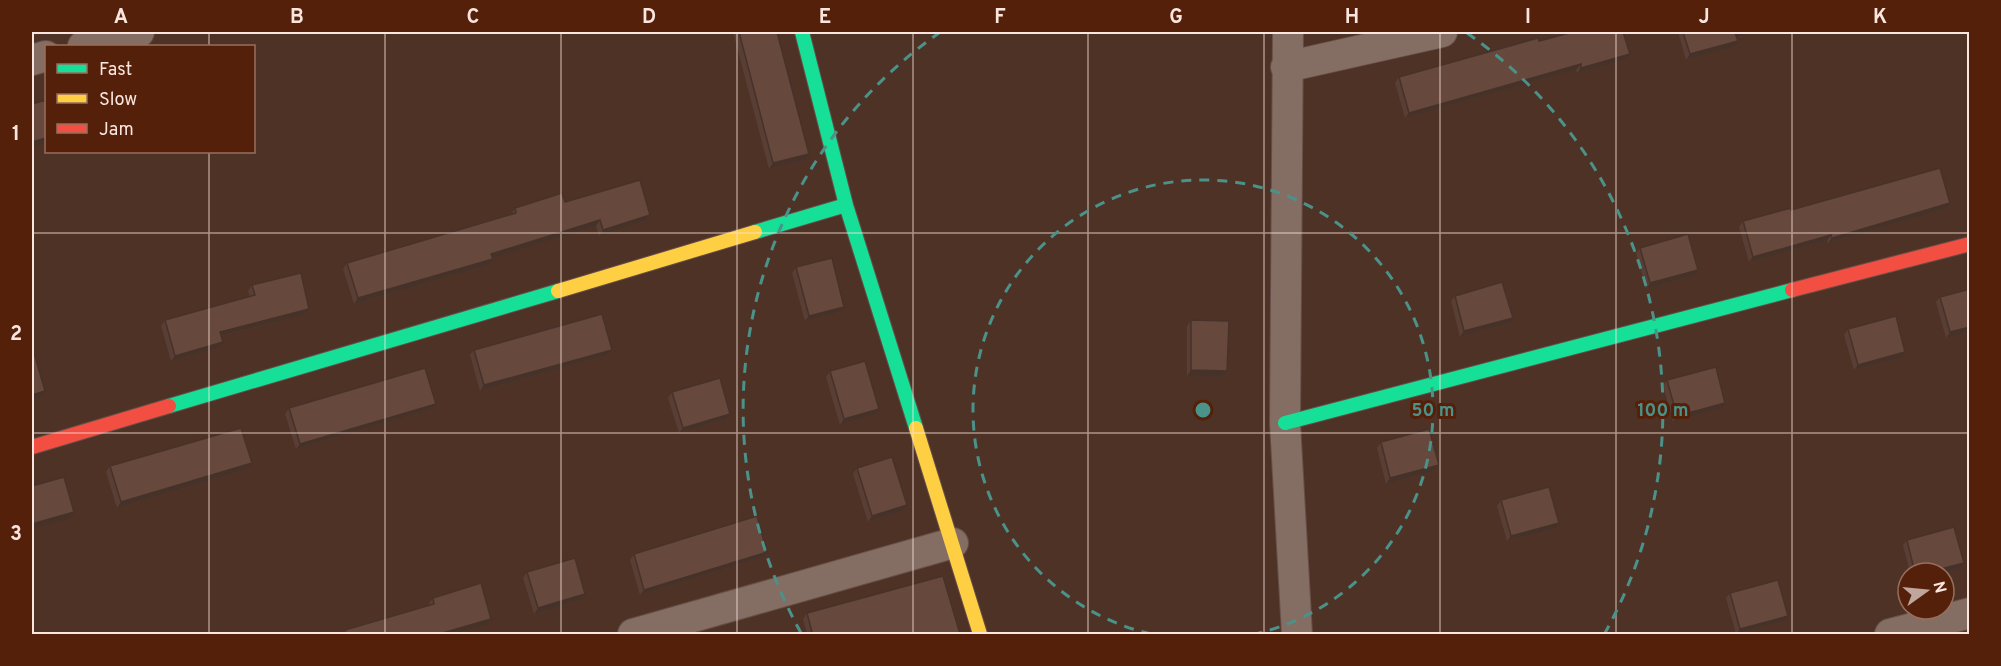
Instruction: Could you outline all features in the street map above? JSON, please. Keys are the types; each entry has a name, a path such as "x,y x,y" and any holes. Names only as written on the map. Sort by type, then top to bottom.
{"street":[{"path":"87,45 139,32"},
{"path":"802,32 846,205 981,634"},
{"path":"1288,32 1285,423 1297,634"},
{"path":"1286,67 1442,32"},
{"path":"32,447 846,205"},
{"path":"1285,423 1970,244"},
{"path":"633,634 953,543"},
{"path":"1890,634 1970,613"}],"building":[{"path":"739,32 777,32 809,154 773,163"},
{"path":"1573,32 1623,32 1630,54 1581,68 1581,64 1409,113 1399,77 1538,38 1539,41"},
{"path":"1683,32 1742,32 1735,33 1738,41 1690,54"},
{"path":"45,100 45,138 32,142 32,104"},
{"path":"1940,168 1950,203 1832,238 1831,235 1753,257 1743,221 1791,208 1791,210"},
{"path":"640,180 650,215 603,230 600,220 491,254 493,259 358,298 347,263 516,213 515,208 562,193 565,202"},
{"path":"1688,234 1698,270 1650,283 1640,248"},
{"path":"832,258 844,307 809,316 796,267"},
{"path":"301,273 309,309 220,332 223,342 175,356 165,320 255,295 252,285"},
{"path":"1502,282 1513,318 1464,331 1455,296"},
{"path":"1970,289 1970,327 1950,332 1940,297"},
{"path":"602,314 612,350 484,385 474,350"},
{"path":"1896,316 1905,352 1858,365 1848,329"},
{"path":"1191,320 1229,321 1227,371 1191,370"},
{"path":"35,356 45,391 32,395 32,357"},
{"path":"865,361 879,409 844,419 830,371"},
{"path":"1716,367 1725,403 1677,416 1667,380"},
{"path":"425,368 436,404 300,444 289,408"},
{"path":"720,378 730,414 683,428 672,392"},
{"path":"241,428 252,463 121,502 110,466"},
{"path":"1429,429 1439,465 1390,478 1381,442"},
{"path":"892,457 907,505 872,516 857,468"},
{"path":"64,477 74,512 32,524 32,486"},
{"path":"1549,487 1559,523 1511,536 1501,500"},
{"path":"757,516 767,552 644,590 634,554"},
{"path":"1954,527 1964,563 1956,565 1956,561 1912,561 1907,540"},
{"path":"575,558 585,594 538,608 527,572"},
{"path":"943,576 960,634 805,634 812,632 807,613"},
{"path":"1778,580 1788,616 1740,629 1730,593"},
{"path":"481,583 491,619 439,634 346,634 345,630 434,604 433,598"}],"traffic: fast":[{"path":"802,32 846,205 916,428"},
{"path":"755,232 846,205"},
{"path":"1285,423 1792,290"},
{"path":"169,406 558,291"}],"traffic: slow":[{"path":"558,291 755,232"},
{"path":"916,428 980,634"}],"traffic: jam":[{"path":"1792,290 1970,244"},
{"path":"32,447 169,406"}]}
